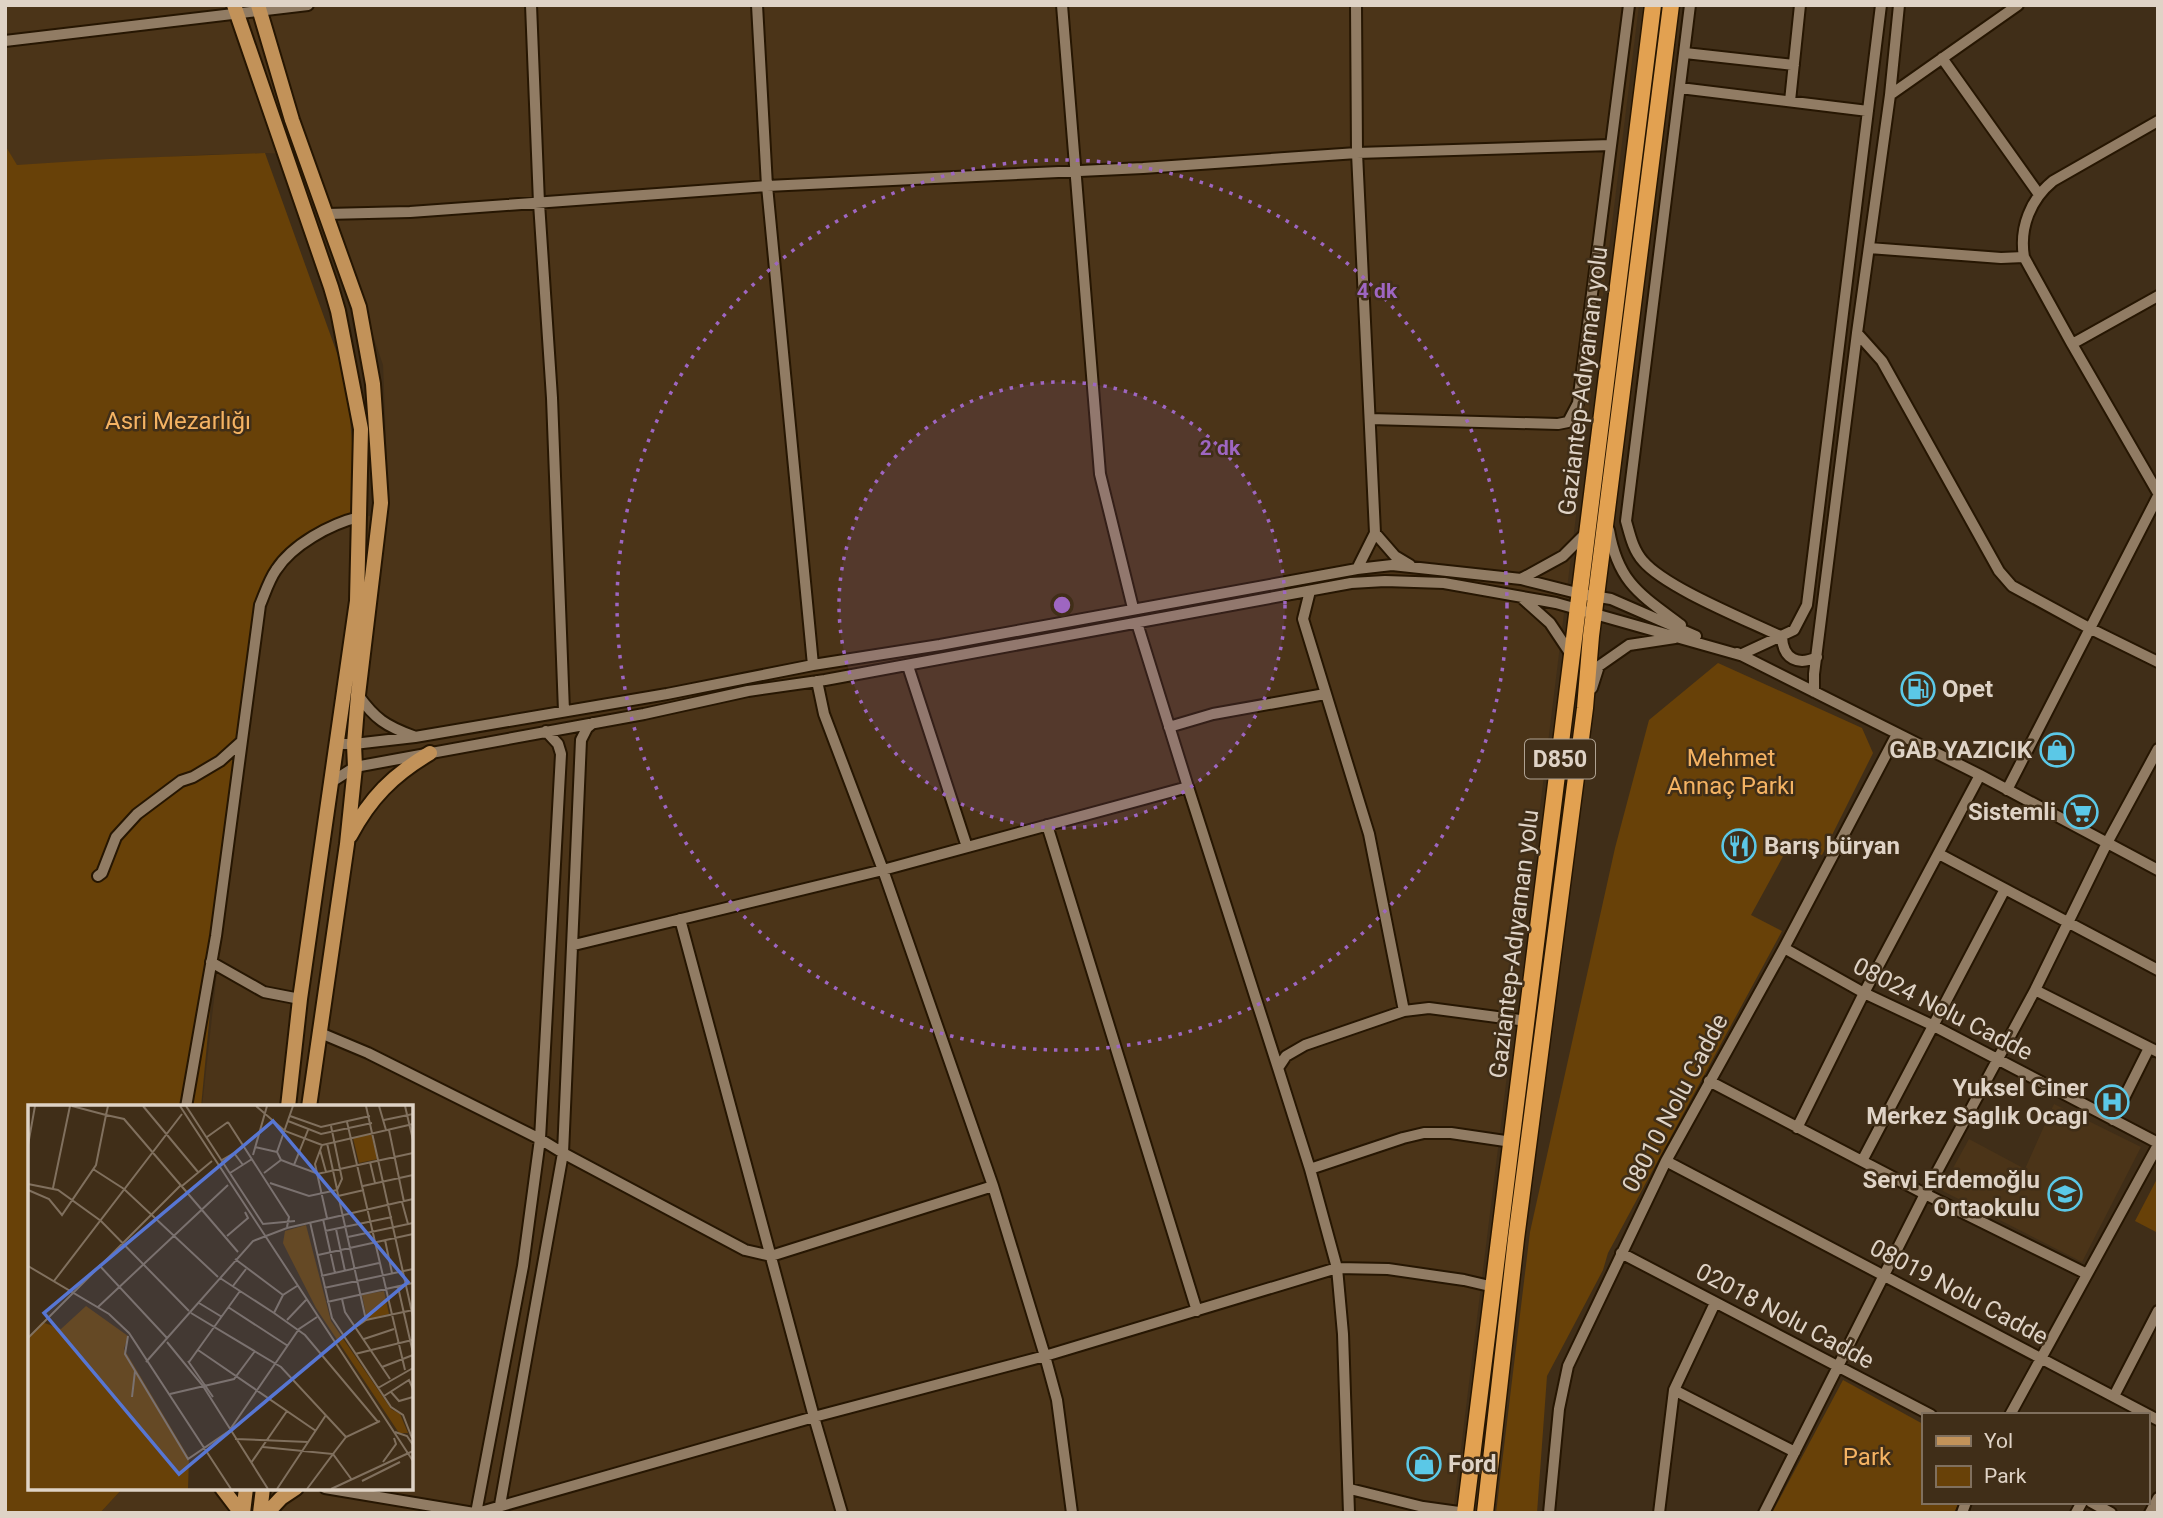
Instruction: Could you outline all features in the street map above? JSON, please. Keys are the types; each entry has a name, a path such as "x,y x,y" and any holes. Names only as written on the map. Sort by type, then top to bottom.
{"highway":[{"name":"Gaziantep-Adıyaman yolu","path":"1485,1513 1516,1240 1585,708 1587,532 1653,5"},
{"name":"Gaziantep-Adıyaman yolu","path":"1465,1513 1573,657 1588,603 1606,518 1671,5"}],"main road":[{"path":"259,8 292,120 359,307 373,384 381,503 358,695 355,767 346,844 309,1105"},
{"path":"236,10 338,312 361,429 357,601 300,999 288,1105"},
{"path":"346,844 364,811 390,781 430,752"},
{"path":"224,1490 242,1513"},
{"path":"242,1513 246,1490"},
{"path":"260,1513 263,1490"},
{"path":"267,1513 293,1490"}],"street":[{"path":"5,41 236,10 308,5"},
{"path":"531,5 538,203 552,398 564,711"},
{"path":"757,5 767,186 813,665"},
{"path":"1062,5 1100,474 1133,608"},
{"path":"1356,5 1357,153 1375,533 1357,569"},
{"path":"1370,419 1558,424 1568,422 1578,403 1629,5"},
{"path":"1690,5 1626,521 1631,540 1642,561 1655,571 1684,590 1782,637"},
{"path":"1790,101 1800,5"},
{"path":"335,744 415,737 667,694 813,665 940,645 1133,608 1392,565 1521,579 1682,638 1740,655 1782,637 1794,630 1807,606 1881,5"},
{"path":"1814,692 1857,333 1890,95 1899,5"},
{"path":"1890,95 2018,5"},
{"path":"1685,53 1794,65"},
{"path":"1942,58 2038,193"},
{"path":"1680,88 1868,111"},
{"path":"2007,790 2157,498 2024,257 2022,243 2031,206 2038,193 2053,181 2158,121"},
{"path":"326,214 410,212 767,186 1076,172 1357,153 1611,145"},
{"path":"1868,248 2001,258 2024,257"},
{"path":"2073,344 2158,296"},
{"path":"1857,333 1882,361 1999,571 2012,586 2158,662"},
{"path":"186,1105 211,962 260,605 276,570 294,551 345,521 359,517"},
{"path":"1606,518 1612,553 1622,573 1650,602 1694,635"},
{"path":"1521,579 1563,556 1587,532"},
{"path":"1375,533 1395,556 1412,567"},
{"path":"330,783 355,767 748,691 908,666 1351,583 1444,583 1521,597 1588,603 1611,599 1740,655 1980,775 2158,870"},
{"path":"1310,592 1303,618 1369,834 1404,1011"},
{"path":"1521,597 1550,623 1573,657"},
{"path":"1137,623 1310,1169 1337,1268 1343,1334 1349,1513"},
{"path":"1782,637 1784,649 1799,662 1807,662 1817,657"},
{"path":"1585,708 1599,666 1615,653 1629,645 1682,638"},
{"path":"908,666 967,847"},
{"path":"817,681 824,714 883,870 993,1186 1057,1400 1072,1513"},
{"path":"1169,727 1213,714 1325,694"},
{"path":"358,695 386,726 415,737"},
{"path":"500,1505 563,1153 581,740 593,723"},
{"path":"476,1513 523,1266 540,1139 561,754 558,744 546,731"},
{"name":"08010 Nolu Cadde","path":"1549,1513 1559,1409 1568,1366 1666,1161 1784,948 1897,734"},
{"path":"98,876 102,873 116,836 134,817 156,797 181,780 193,777 215,764 240,743"},
{"path":"1764,1513 1924,1194 2035,990 2107,843 2158,749"},
{"path":"1797,1128 1864,993 1980,775"},
{"path":"574,945 883,870 1188,787"},
{"path":"1047,825 1197,1311"},
{"path":"1938,854 2158,970"},
{"path":"1862,1161 2005,889"},
{"path":"680,919 842,1513"},
{"name":"08024 Nolu Cadde","path":"1784,948 1864,993 1932,1025 2158,1144"},
{"path":"211,962 264,992 300,999"},
{"path":"2035,990 2154,1050 2113,1121"},
{"path":"1278,1068 1286,1056 1305,1045 1404,1011 1429,1008 1527,1021"},
{"path":"318,1032 368,1053 540,1139 745,1250 771,1256 993,1186"},
{"path":"1709,1081 1924,1194 2087,1275"},
{"path":"1310,1169 1424,1133 1451,1133 1512,1142"},
{"path":"2011,1413 2158,1144"},
{"name":"08019 Nolu Cadde","path":"1666,1161 2040,1360 2145,1413"},
{"name":"02018 Nolu Cadde","path":"1620,1253 1927,1413"},
{"path":"337,1490 476,1513 814,1417 1045,1356 1337,1268 1388,1269 1494,1287"},
{"path":"1659,1513 1674,1390 1715,1303"},
{"path":"2115,1396 2158,1311"},
{"path":"1674,1390 1795,1452"},
{"path":"1350,1489 1423,1507 1465,1513"},
{"path":"2150,1513 2158,1498"},
{"path":"2095,1504 2111,1513"}],"shaded area":[{"path":"5,5 1639,5 1453,1513 100,1513 121,1490 413,1490 413,1105 202,1105 258,603 293,551 358,517 389,514 383,365 312,155 199,155 17,166 5,145"},
{"name":"Servi Erdemoğlu Ortaokulu","path":"2054,1104 2141,1147 2082,1262 1941,1190 1969,1139 2025,1169"}],"green space":[{"name":"Asri Mezarlığı","path":"5,145 17,165 265,153 347,381 358,517 293,551 258,603 233,769 201,1105 28,1105 28,1490 121,1490 100,1513 5,1513"},
{"name":"Mehmet Annaç Parkı","path":"1718,663 1862,728 1873,753 1822,855 1792,840 1751,915 1782,931 1608,1253 1603,1270 1547,1376 1537,1513 1496,1513 1530,1232 1615,848 1649,720"},
{"path":"2158,1177 2158,1233 2135,1221"},
{"name":"Park","path":"1843,1380 1922,1423 1922,1504 1958,1504 1954,1513 1772,1513"}],"place":[{"name":"Opet","path":"1918,689"},
{"name":"GAB YAZICIK","path":"2057,750"},
{"name":"Sistemli","path":"2081,812"},
{"name":"Barış büryan","path":"1739,846"},
{"name":"Yuksel Ciner Merkez Saglık Ocagı","path":"2112,1102"},
{"name":"Servi Erdemoğlu Ortaokulu","path":"2065,1194"},
{"name":"Ford","path":"1424,1464"}]}
